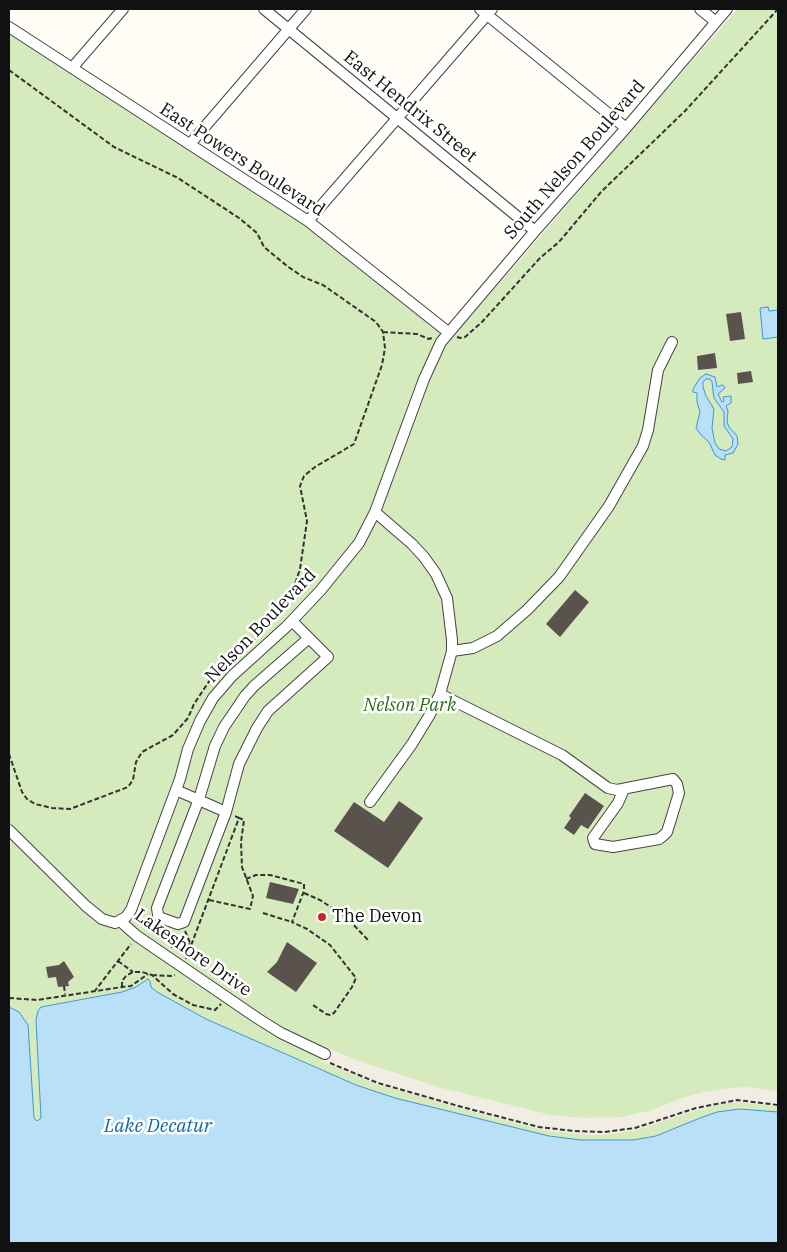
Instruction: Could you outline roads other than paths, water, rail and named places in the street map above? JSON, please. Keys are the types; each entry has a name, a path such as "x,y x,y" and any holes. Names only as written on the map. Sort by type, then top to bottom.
{"street":[{"path":"72,68 123,9"},
{"name":"East Hendrix Street","path":"264,9 535,230"},
{"path":"190,144 306,9"},
{"path":"700,9 716,22"},
{"name":"South Nelson Boulevard","path":"448,332 727,9"},
{"path":"308,221 398,118 487,11 626,128"},
{"name":"East Powers Boulevard","path":"9,26 308,221 448,332"},
{"name":"Nelson Boulevard","path":"120,922 131,910 176,790 188,749 200,721 214,698 232,676 292,621 360,543 375,512 429,364 448,332"},
{"path":"452,651 473,648 497,636 527,610 559,577 609,506 643,446 648,430 658,370 672,342"},
{"path":"370,802 420,733 440,694 452,651 448,598 439,579 424,557 412,544 375,512"},
{"path":"292,621 309,638 328,657 268,711 257,728 239,764 226,812 182,924 161,918 158,915 157,908 199,799 215,746 236,709 254,686 309,638"},
{"path":"440,694 562,755 608,788 617,790 673,779 679,788 679,794 667,832 659,838 613,847 595,844 593,838 618,803 624,789"},
{"path":"176,790 226,812"},
{"name":"Lakeshore Drive","path":"9,830 86,906 102,919 112,923 120,922 156,950 281,1033 322,1052"}],"water":[{"path":"768,307 769,311 778,310 778,337 763,339 760,308"},
{"path":"706,374 715,377 717,387 724,386 725,388 718,394 722,402 724,401 723,397 731,396 731,403 726,406 728,411 727,422 737,436 738,444 733,453 725,455 725,460 715,455 709,442 696,428 700,412 697,393 693,392 693,389 700,378","holes":["706,379 710,379 714,398 724,412 724,426 733,439 732,447 726,451 719,449 715,443 712,428 714,409 703,387 703,382"]},
{"name":"Lake Decatur","path":"148,979 151,987 157,992 206,1019 356,1085 395,1098 549,1136 581,1140 633,1140 656,1136 717,1112 740,1109 778,1112 778,1243 9,1243 9,1007 19,1012 28,1025 34,1118 37,1121 41,1118 36,1020 41,1007 122,992 136,987"}],"place":[{"name":"The Devon","path":"322,917"}],"park label":[{"name":"Nelson Park","path":"410,706"}]}
